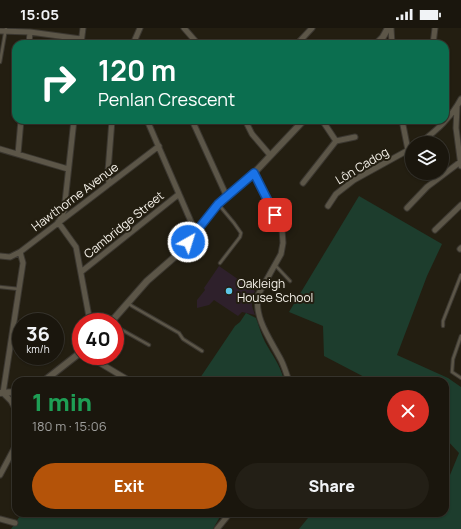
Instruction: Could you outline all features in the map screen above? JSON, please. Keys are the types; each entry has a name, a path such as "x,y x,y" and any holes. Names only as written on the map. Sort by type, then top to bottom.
{"street":[{"path":"81,40 83,28"},
{"path":"135,40 140,28"},
{"path":"184,28 194,40"},
{"path":"302,40 312,28"},
{"path":"380,40 389,28"},
{"path":"389,28 391,40"},
{"path":"434,40 435,28"},
{"path":"4,30 30,32 71,40"},
{"path":"29,40 30,32"},
{"path":"449,118 461,99"},
{"path":"407,208 427,187 460,164 456,128 457,106"},
{"path":"18,154 21,124"},
{"path":"74,124 64,212 58,222 76,248 82,272 89,313"},
{"path":"109,184 112,124"},
{"path":"149,124 192,224 198,229"},
{"path":"194,124 227,197"},
{"path":"247,124 252,134 270,155"},
{"path":"119,313 147,281 178,254 218,204 254,173 300,124"},
{"path":"325,124 336,141"},
{"path":"403,124 406,136"},
{"path":"429,136 443,124"},
{"path":"303,183 336,141 355,137"},
{"name":"Hawthorne Avenue","path":"0,256 10,257 20,252 159,146"},
{"path":"0,149 68,169"},
{"name":"Lôn Cadog","path":"328,206 336,194 354,180 405,152"},
{"path":"254,173 282,230 284,243 281,254 258,295 257,302 259,317 268,339 280,358 288,377"},
{"name":"Cambridge Street","path":"82,272 179,194"},
{"path":"435,230 461,205"},
{"path":"1,393 23,263 20,252"},
{"path":"49,377 72,359"},
{"path":"103,365 123,377"},
{"path":"1,393 12,392"},
{"path":"1,393 12,403"},
{"path":"1,471 12,452"},
{"path":"216,529 226,517"},
{"path":"0,519 15,523"}],"lane":[{"path":"0,62 4,30"},
{"path":"218,204 241,233 240,237 220,263"},
{"path":"275,264 290,281"},
{"path":"443,326 443,321 461,275"},
{"path":"0,287 19,289"},
{"path":"128,302 132,306 179,333 183,339 202,351"},
{"path":"124,331 149,345"},
{"path":"461,336 453,359 452,372 461,378"}],"shaded area":[{"name":"Oakleigh House School","path":"219,266 255,291 252,297 252,306 255,315 242,312 238,316 214,300 209,305 197,308 197,300 205,290 204,288"}],"green space":[{"path":"359,196 442,244 427,276 397,355 446,377 364,377 324,356 323,326 289,312"},
{"path":"246,313 256,318 264,339 279,365 283,377 201,377 235,326 240,322"},
{"path":"449,379 461,387 461,529 299,529 309,517 449,517 449,476 459,453 449,442"},
{"path":"19,517 220,517 213,529 11,529"}],"place":[{"name":"Oakleigh House School","path":"229,291"}],"route":[{"path":"188,242 218,204 254,173 275,215"}]}
